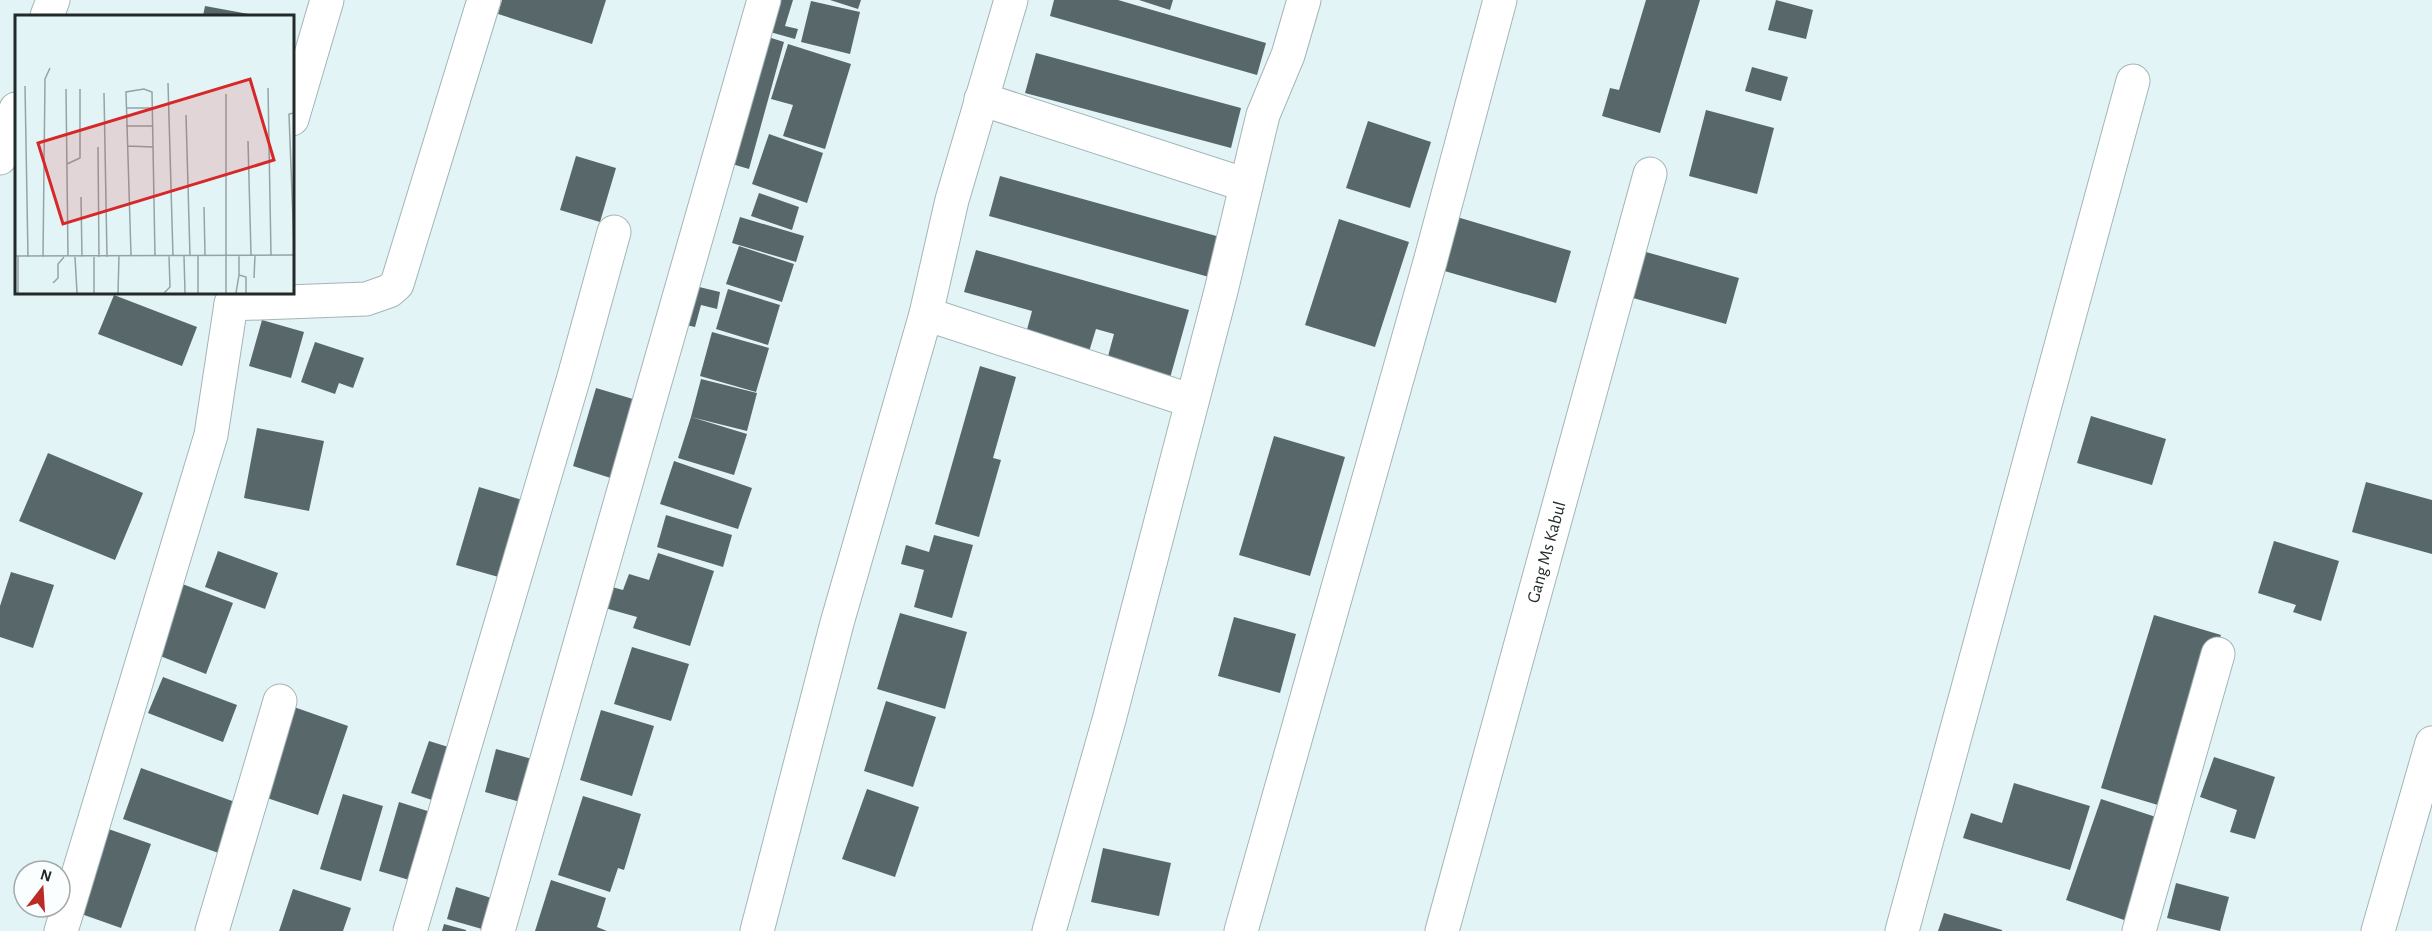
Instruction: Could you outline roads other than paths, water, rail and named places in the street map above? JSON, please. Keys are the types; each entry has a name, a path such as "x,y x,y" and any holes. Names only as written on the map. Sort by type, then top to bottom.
{"street":[{"path":"47,15 53,0"},
{"path":"294,112 327,0"},
{"path":"61,931 212,435 234,298 366,300 389,291 397,284 484,0"},
{"path":"498,931 764,0"},
{"path":"757,931 837,623 926,314 952,200 1011,0"},
{"path":"1048,931 1109,720 1263,115 1288,55 1304,0"},
{"path":"1241,931 1426,273 1500,0"},
{"path":"1902,931 2133,81"},
{"path":"981,99 1246,185"},
{"path":"0,158 15,112"},
{"name":"Gang Ms Kabul","path":"1442,931 1650,174"},
{"path":"411,931 571,389 614,232"},
{"path":"926,314 1192,401"},
{"path":"2139,931 2218,654"},
{"path":"212,931 280,701"},
{"path":"2378,931 2432,742"}]}
